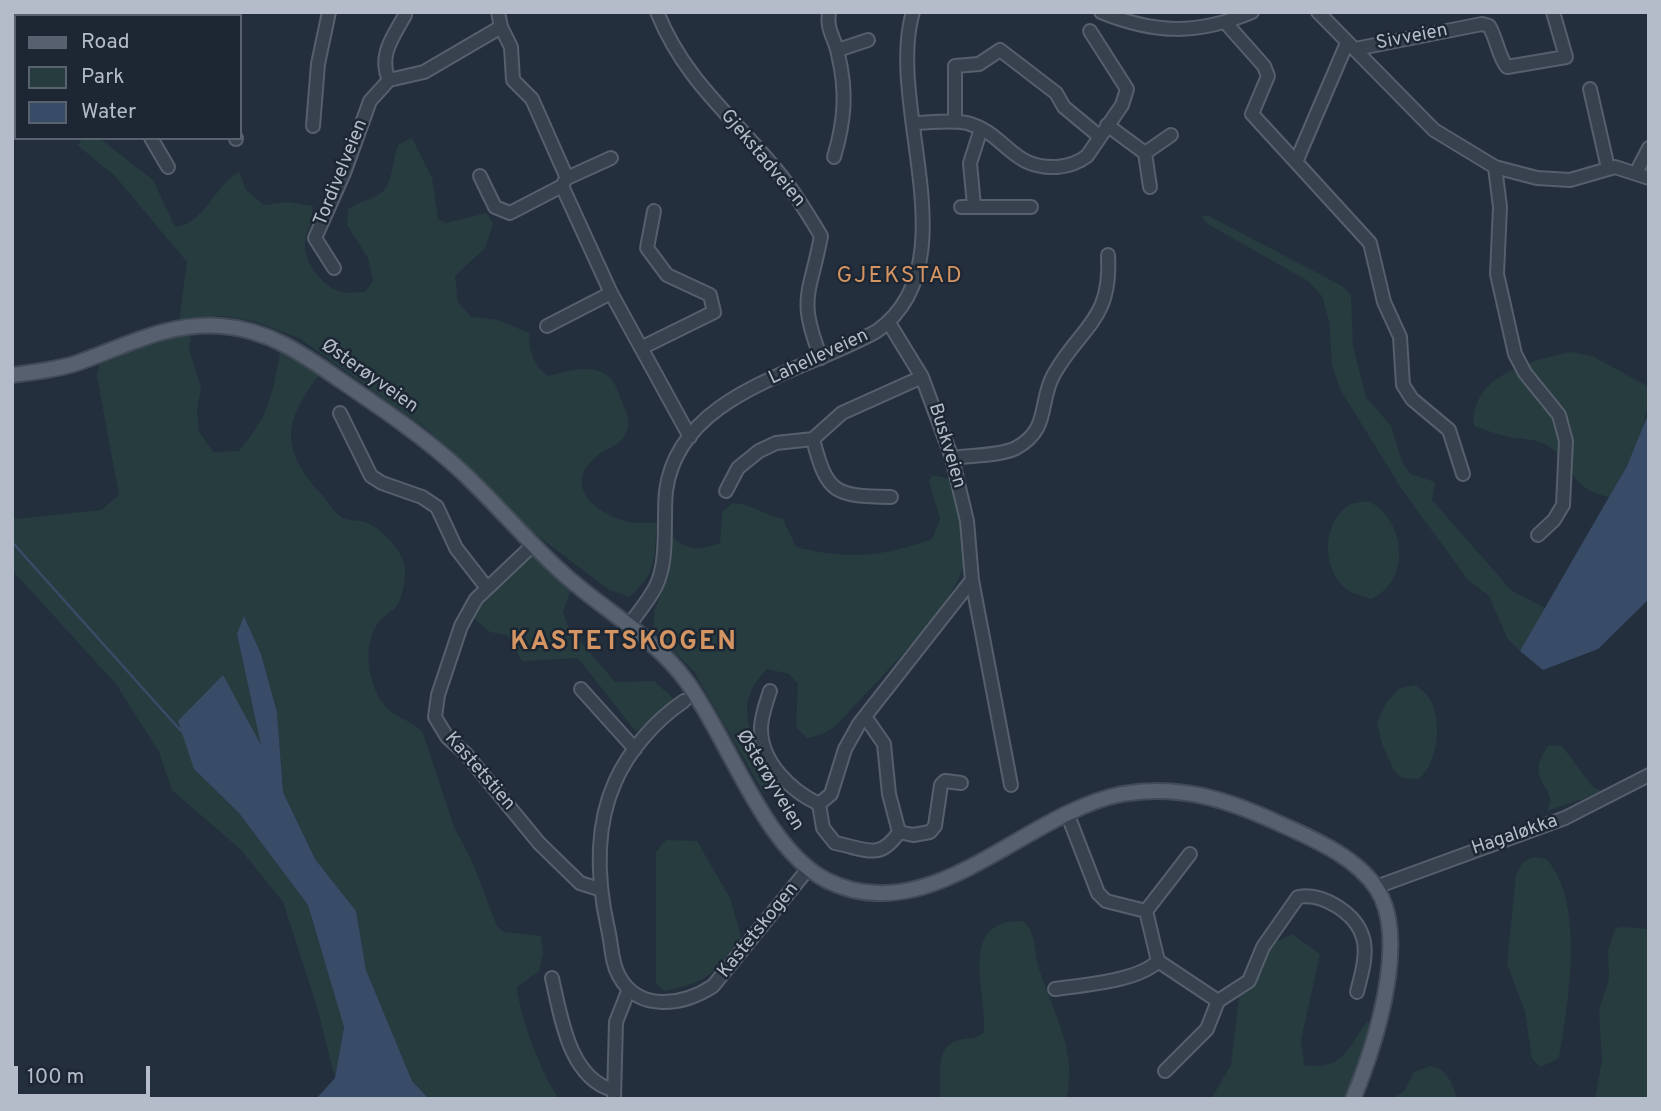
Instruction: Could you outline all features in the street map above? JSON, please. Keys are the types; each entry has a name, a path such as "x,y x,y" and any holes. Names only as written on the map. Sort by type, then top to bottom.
{"main road":[{"name":"Østerøyveien","path":"12,375 68,366 178,327 227,326 260,334 303,354 436,449 582,590 660,651 693,691 778,836 808,869 855,891 907,892 956,874 1068,813 1111,797 1143,791 1172,790 1206,795 1251,810 1314,840 1350,863 1376,887 1387,912 1387,972 1373,1045 1353,1099"}],"street":[{"path":"313,127 318,64 329,12"},
{"path":"498,12 501,27 511,47 513,80 532,99 611,293 690,437"},
{"name":"Gjekstadveien","path":"657,12 676,53 692,77 778,172 821,236 805,299 808,326 821,358"},
{"path":"829,12 827,26 838,50 845,113 834,157"},
{"name":"Lahelleveien","path":"628,625 657,584 669,477 690,437 710,416 732,400 849,347 889,323 908,294 921,253 921,204 906,65 913,12"},
{"path":"1101,12 1146,28 1166,30 1224,22 1252,12"},
{"path":"1318,12 1434,130 1495,167 1537,177 1570,180 1587,177 1608,168 1642,176 1649,148"},
{"name":"Sivveien","path":"1351,46 1482,24 1489,26 1493,32 1507,67 1566,57 1553,12"},
{"path":"405,15 383,57 383,67 388,80 441,64 501,27"},
{"path":"1224,22 1264,66 1268,76 1251,114 1370,243 1384,302 1400,337 1402,385 1412,399 1449,430 1463,474"},
{"path":"913,123 955,121 981,129 1000,140 1018,159 1032,166 1080,162 1122,105 1127,89 1090,31"},
{"path":"838,50 868,40"},
{"path":"1296,162 1339,55 1351,46"},
{"path":"955,121 955,66 979,64 1000,50 1056,93 1064,107 1145,153"},
{"name":"Tordivelveien","path":"334,268 315,238 344,173 370,101 388,80"},
{"path":"1590,89 1608,168"},
{"path":"981,129 970,163 967,206 1031,206"},
{"path":"1145,153 1171,135"},
{"path":"152,140 168,167"},
{"path":"1145,153 1150,187"},
{"path":"480,176 495,207 510,213 611,158"},
{"path":"1495,167 1500,206 1497,274 1515,354 1525,373 1559,415 1566,441 1563,505 1554,520 1538,535"},
{"path":"641,348 714,312 710,295 667,275 647,248 654,211"},
{"path":"952,458 1015,449 1038,431 1053,375 1096,320 1110,278 1108,255"},
{"path":"547,326 611,293"},
{"name":"Buskveien","path":"889,323 922,377 952,458 967,521 972,580 1011,785"},
{"path":"726,491 738,468 759,451 776,443 813,439 842,413 922,377"},
{"path":"340,413 371,476 382,483 422,497 437,507 456,548 487,588"},
{"path":"813,439 819,465 833,486 847,496 891,497"},
{"name":"Kastetstien","path":"533,545 477,598 461,626 438,695 435,717 447,737 474,763 539,843 580,883 599,889"},
{"path":"819,804 831,794 845,749 866,718 972,580"},
{"path":"581,689 635,749"},
{"path":"770,691 761,729 772,765 808,799 819,804"},
{"path":"552,978 570,1046 598,1086 614,1095 616,1022 629,989 613,964 599,889 604,818 614,783 635,749 654,726 684,701"},
{"path":"819,804 823,828 835,843 880,852 888,848 899,832 889,794 884,744 866,718"},
{"name":"Hagaløkka","path":"1376,887 1565,818 1649,775"},
{"path":"899,832 913,835 930,832 935,825 941,785 945,781 961,783"},
{"path":"1068,813 1098,893 1106,901 1146,911"},
{"path":"1146,911 1189,854"},
{"name":"Kastetskogen","path":"629,989 643,998 672,1003 703,993 713,986 808,869"},
{"path":"1165,1071 1207,1029 1218,1001 1250,981 1264,947 1298,897 1320,897 1345,912 1358,928 1364,950 1357,992"},
{"path":"1146,911 1158,961 1218,1001"},
{"path":"1055,989 1108,981 1152,967 1158,961"}],"green space":[{"path":"412,138 432,178 438,219 446,223 487,213 493,224 485,248 455,276 458,302 471,317 498,320 529,333 533,357 548,376 572,370 597,370 604,373 616,386 627,414 626,433 617,444 597,456 587,466 582,477 582,486 593,504 613,517 628,522 657,523 653,564 645,580 629,597 608,589 534,533 425,428 299,338 253,321 222,316 179,321 187,262 115,176 77,145 82,140 102,140 153,180 175,227 194,219 231,177 239,172 246,190 264,205 288,202 312,206 312,219 305,243 307,257 314,271 325,283 338,291 348,293 365,292 373,281 368,258 347,225 348,209 383,191 390,179 398,145"},
{"path":"1202,216 1209,216 1342,286 1351,295 1353,347 1366,397 1391,426 1401,459 1410,474 1435,482 1432,500 1512,591 1545,608 1520,651 1507,638 1489,596 1468,580 1401,488 1340,389 1332,365 1329,321 1322,296 1308,281 1206,223"},
{"path":"169,331 192,331 189,349 201,387 197,411 199,431 213,452 239,451 257,427 268,405 280,352 320,374 308,390 293,420 293,448 307,478 337,513 345,519 364,522 376,528 393,544 404,562 405,580 398,604 378,623 369,644 373,684 386,707 423,733 454,827 471,859 497,926 504,932 541,936 543,953 539,971 517,987 533,1045 559,1099 429,1099 412,1081 366,970 356,911 315,859 283,792 277,712 261,654 245,617 237,634 262,748 194,769 239,813 308,905 344,1026 335,1078 318,1010 283,902 241,850 172,790 159,752 116,684 12,570 12,516 16,519 101,510 119,495 97,376 100,359"},
{"path":"1570,352 1592,356 1649,387 1642,430 1609,497 1586,488 1548,446 1474,426 1475,409 1482,394 1492,383 1521,366"},
{"path":"932,475 954,480 967,546 961,574 935,616 917,638 843,718 825,732 807,738 796,727 798,684 789,674 767,669 755,684 747,712 754,739 774,783 764,794 693,670 665,644 653,626 655,609 667,580 670,534 682,544 693,548 720,543 722,512 733,503 783,519 796,547 848,555 897,550 932,539 940,519 929,481"},
{"path":"1368,501 1390,521 1399,550 1393,579 1371,599 1348,591 1338,581 1329,559 1328,547 1329,535 1339,514 1349,505"},
{"path":"532,552 571,590 563,612 569,628 615,682 654,681 675,700 636,732 578,658 522,661 507,635 490,632 475,619 482,599"},
{"path":"1415,685 1427,695 1433,705 1437,727 1435,751 1426,771 1419,779 1402,778 1394,771 1381,741 1377,722 1387,702 1400,688"},
{"path":"1549,745 1562,746 1592,786 1603,792 1547,811 1550,796 1540,776 1539,767 1541,757"},
{"path":"666,840 697,841 730,898 741,936 725,959 710,974 693,983 665,991 656,984 656,852"},
{"path":"1533,857 1546,859 1558,877 1566,900 1570,926 1569,983 1559,1058 1541,1067 1532,1059 1525,1011 1507,964 1516,875 1522,863"},
{"path":"1023,921 1031,931 1040,972 1067,1050 1069,1082 1066,1098 940,1099 940,1065 945,1049 959,1040 984,1032 979,962 982,945 989,932 1002,924"},
{"path":"1615,929 1649,929 1649,1099 1595,1099 1602,1060 1599,1009 1609,980 1608,950"},
{"path":"1292,934 1320,954 1301,1040 1304,1065 1317,1066 1336,1061 1349,1048 1368,1020 1371,1034 1344,1099 1211,1099 1231,1065 1239,998 1251,986 1274,943"},
{"path":"1431,1066 1446,1074 1458,1099 1389,1099 1404,1092 1414,1072"}],"water":[{"path":"1649,412 1649,599 1598,649 1543,670 1520,651 1627,466"},
{"path":"244,616 261,654 277,712 283,792 315,859 356,911 366,970 412,1081 429,1099 316,1099 335,1078 344,1027 308,905 239,813 194,769 178,721 223,675 261,745 237,634"}],"waterway":[{"path":"12,542 181,731"}],"district":[{"name":"GJEKSTAD","path":"900,277"},
{"name":"KASTETSKOGEN","path":"624,644"}]}
